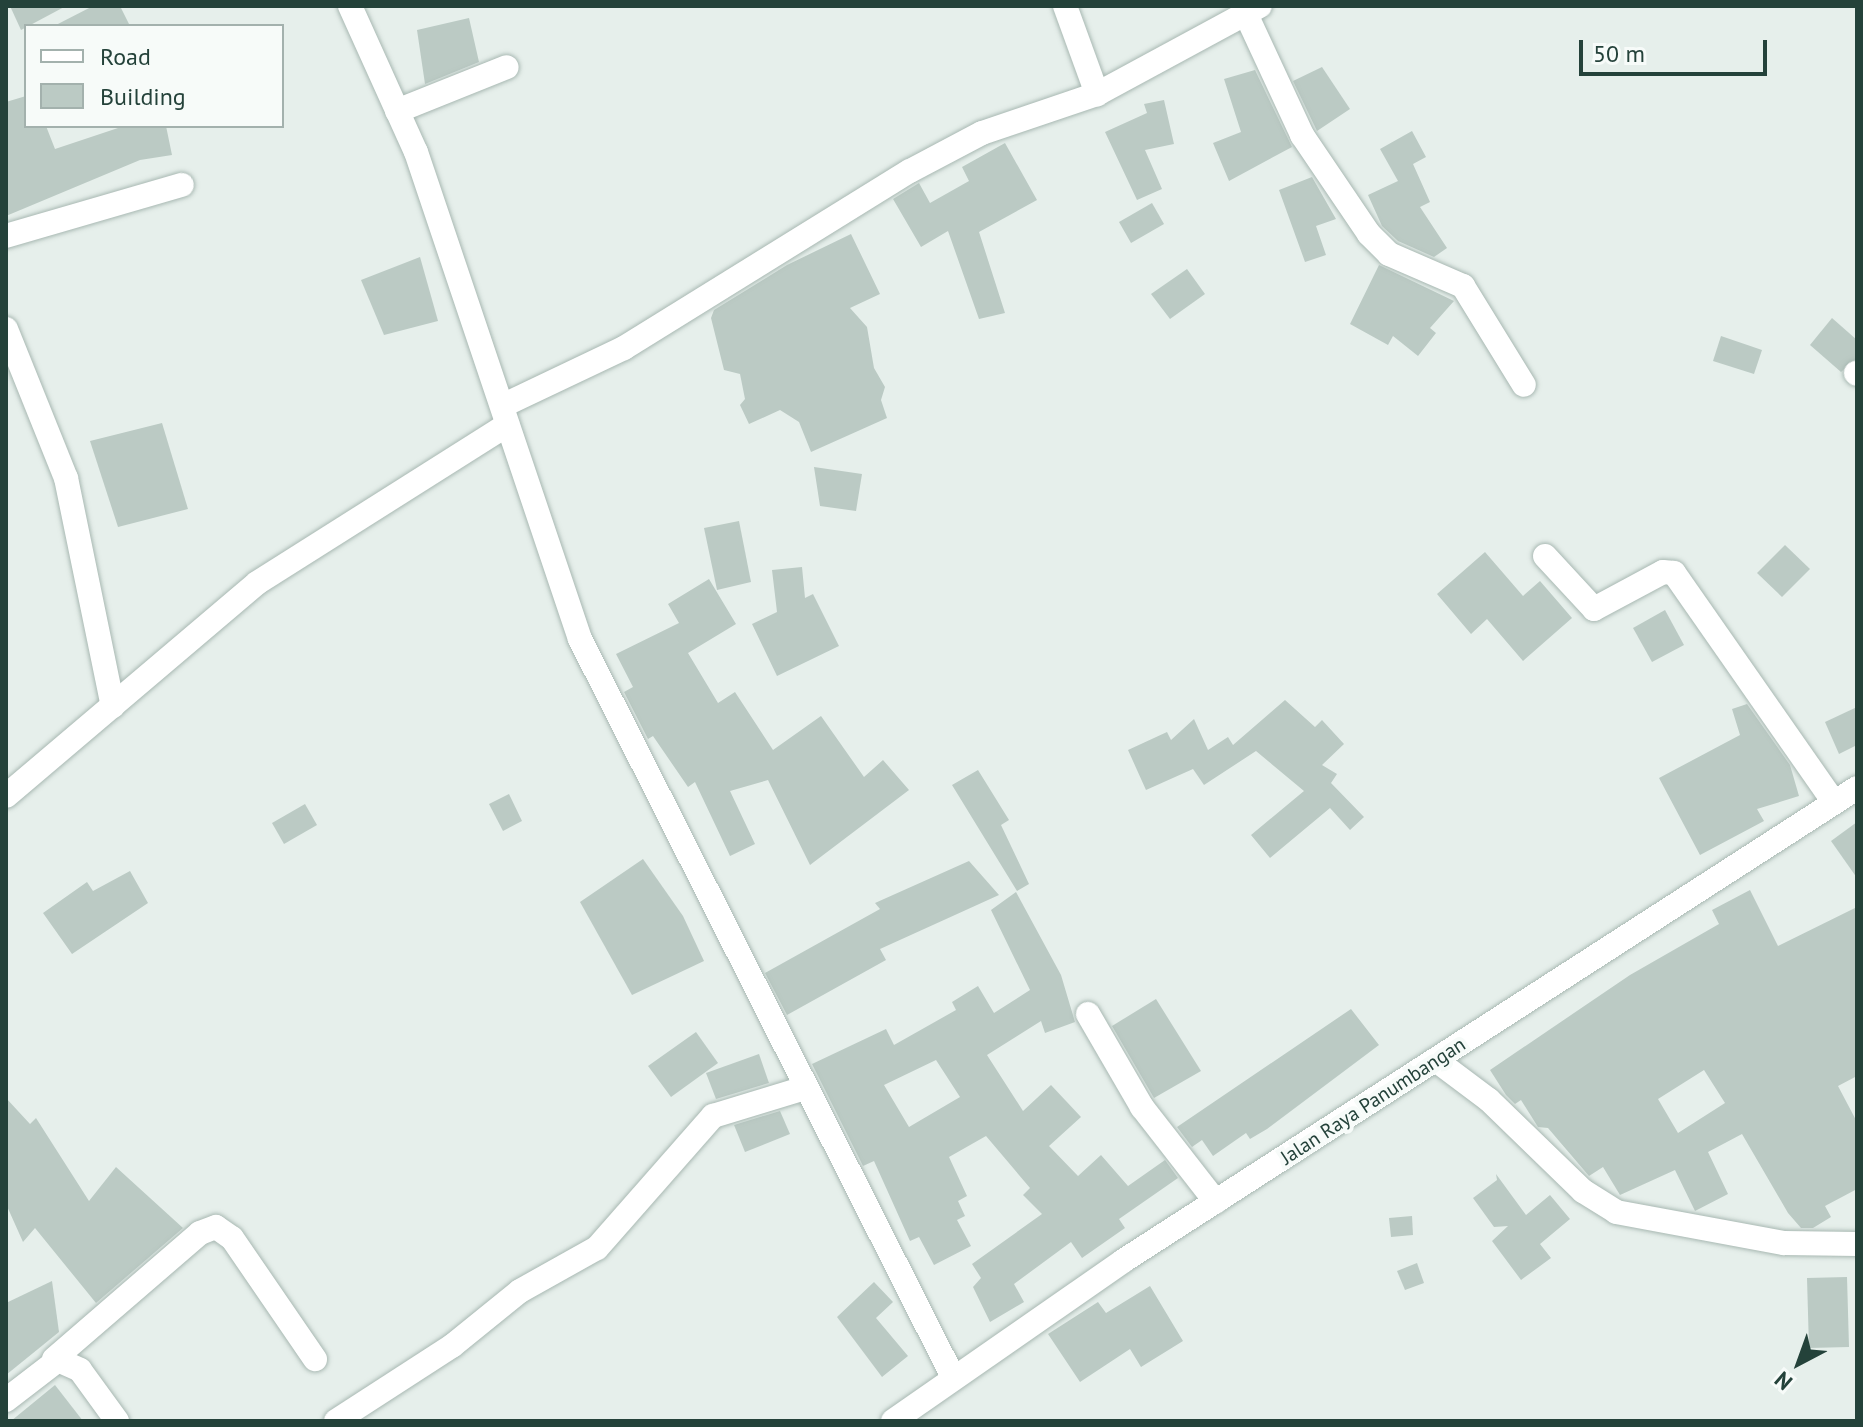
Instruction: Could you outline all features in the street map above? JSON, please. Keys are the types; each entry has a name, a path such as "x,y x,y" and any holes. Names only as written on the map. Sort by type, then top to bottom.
{"street":[{"path":"350,6 397,111 505,415 580,639 952,1375"},
{"path":"1065,6 1097,94"},
{"path":"6,796 257,583 505,415 624,348 934,158 982,133 1097,94 1252,9 1302,135 1369,234 1389,254 1463,286 1524,385"},
{"path":"397,111 507,67"},
{"path":"6,236 182,185"},
{"path":"6,329 66,478 113,706"},
{"path":"1545,556 1581,603 1594,609 1663,572 1674,573 1834,802"},
{"name":"Jalan Raya Panumbangan","path":"893,1421 952,1375 1857,788"},
{"path":"1088,1014 1142,1107 1216,1202"},
{"path":"1437,1061 1489,1100 1583,1191 1616,1212 1784,1243 1857,1244"},
{"path":"336,1421 452,1346 520,1291 597,1248 713,1116 805,1088"},
{"path":"6,1400 200,1233 216,1227 232,1238 315,1359"},
{"path":"54,1359 80,1370 117,1421"}],"building":[{"path":"10,6 66,6 32,24 24,24 21,30"},
{"path":"93,6 120,6 129,24 58,24"},
{"path":"469,18 479,62 425,84 417,30"},
{"path":"1322,67 1350,109 1317,131 1293,81"},
{"path":"1255,70 1292,147 1229,181 1213,143 1241,132 1224,79"},
{"path":"24,97 24,128 47,128 55,149 118,128 166,128 172,155 140,160 6,216 6,102"},
{"path":"1164,100 1174,144 1145,150 1162,189 1137,200 1105,132 1147,113 1144,104"},
{"path":"1412,131 1426,157 1413,164 1430,202 1420,207 1447,248 1434,257 1398,241 1382,226 1368,195 1398,181 1380,149"},
{"path":"1005,143 1037,200 979,232 1005,313 979,319 948,231 921,247 893,199 919,183 930,203 969,181 962,167"},
{"path":"1312,177 1336,219 1316,226 1326,255 1305,262 1279,190"},
{"path":"1152,203 1164,224 1131,243 1119,222"},
{"path":"851,234 880,294 850,308 867,327 874,368 885,387 881,400 887,418 811,452 799,422 780,410 749,424 740,405 745,399 740,374 724,370 711,318 714,310 787,265"},
{"path":"420,257 438,321 384,335 361,280"},
{"path":"1379,265 1454,301 1430,328 1436,333 1418,356 1393,336 1388,345 1350,324"},
{"path":"1187,269 1205,294 1170,319 1151,294"},
{"path":"1832,318 1857,340 1857,358 1841,372 1810,345"},
{"path":"1721,336 1762,350 1754,374 1713,361"},
{"path":"162,423 188,509 118,527 90,441"},
{"path":"814,467 862,474 856,511 820,506"},
{"path":"739,521 751,582 717,590 704,528"},
{"path":"1785,545 1810,569 1782,597 1757,573"},
{"path":"1485,552 1523,596 1540,581 1572,618 1523,661 1487,619 1471,634 1437,594"},
{"path":"802,567 805,598 813,594 839,646 777,676 752,624 777,612 772,570"},
{"path":"709,579 736,624 688,653 718,703 735,692 773,750 821,716 864,777 883,760 909,790 810,865 768,780 730,791 755,844 730,856 695,782 688,787 653,736 648,739 624,692 633,687 616,654 679,623 668,604"},
{"path":"1665,610 1684,645 1652,662 1633,628"},
{"path":"1285,700 1315,727 1322,720 1344,744 1322,765 1337,774 1331,783 1364,817 1350,830 1330,808 1270,858 1251,835 1304,791 1256,751 1204,785 1193,769 1146,790 1128,750 1167,732 1171,740 1194,719 1208,750 1228,737 1233,745"},
{"path":"1747,704 1790,765 1799,796 1757,809 1764,821 1700,855 1659,778 1740,735 1732,709"},
{"path":"1857,707 1857,745 1839,754 1825,722"},
{"path":"978,770 1009,820 1001,825 1029,884 1017,891 952,785"},
{"path":"509,794 522,821 503,831 489,804"},
{"path":"305,804 317,825 284,844 272,823"},
{"path":"1857,822 1857,878 1831,841"},
{"path":"643,859 683,916 704,961 632,995 580,902"},
{"path":"969,861 999,895 880,949 886,960 787,1015 765,973 880,909 875,903"},
{"path":"130,871 148,903 72,954 43,913 87,882 93,891"},
{"path":"1750,890 1778,946 1857,907 1857,1076 1838,1086 1857,1122 1857,1189 1825,1206 1831,1217 1813,1228 1801,1228 1788,1213 1742,1134 1708,1152 1728,1194 1695,1211 1675,1170 1620,1195 1603,1167 1589,1176 1548,1128 1538,1127 1521,1100 1515,1104 1506,1095 1490,1070 1630,975 1719,924 1712,910","holes":["1704,1070 1725,1103 1678,1133 1658,1099"]},
{"path":"1016,892 1061,975 1075,1022 1045,1033 1041,1021 987,1055 1023,1111 1051,1085 1081,1117 1049,1146 1078,1176 1101,1155 1128,1186 1165,1160 1178,1178 1119,1219 1125,1228 1082,1258 1071,1242 1014,1284 1024,1302 990,1322 973,1287 981,1278 972,1264 1042,1214 1023,1195 1030,1188 986,1136 949,1157 967,1196 958,1201 965,1216 957,1220 971,1246 934,1265 919,1237 910,1241 874,1161 863,1166 812,1064 886,1029 894,1045 956,1010 952,1002 978,986 994,1013 1030,990 991,910","holes":["936,1060 960,1097 909,1127 884,1085"]},
{"path":"1156,999 1201,1071 1154,1098 1112,1026"},
{"path":"1351,1009 1379,1045 1250,1139 1246,1133 1213,1156 1202,1140 1192,1147 1177,1127"},
{"path":"696,1032 718,1063 671,1097 648,1066"},
{"path":"759,1054 769,1083 716,1099 706,1073"},
{"path":"6,1098 30,1124 36,1118 89,1201 116,1167 183,1228 96,1303 35,1228 23,1242 6,1204"},
{"path":"780,1111 790,1134 745,1152 734,1125"},
{"path":"1496,1174 1526,1215 1550,1195 1570,1219 1540,1244 1551,1258 1521,1280 1492,1241 1508,1226 1494,1227 1473,1198 1497,1180"},
{"path":"1412,1216 1413,1235 1391,1237 1389,1218"},
{"path":"1417,1263 1424,1283 1405,1290 1397,1271"},
{"path":"1847,1277 1849,1347 1809,1348 1807,1278"},
{"path":"52,1281 59,1332 6,1375 6,1303"},
{"path":"874,1282 893,1302 876,1318 908,1356 882,1377 837,1317"},
{"path":"1150,1286 1183,1341 1141,1367 1130,1349 1080,1382 1048,1334 1098,1302 1106,1313"},
{"path":"55,1385 83,1421 11,1421"}]}
